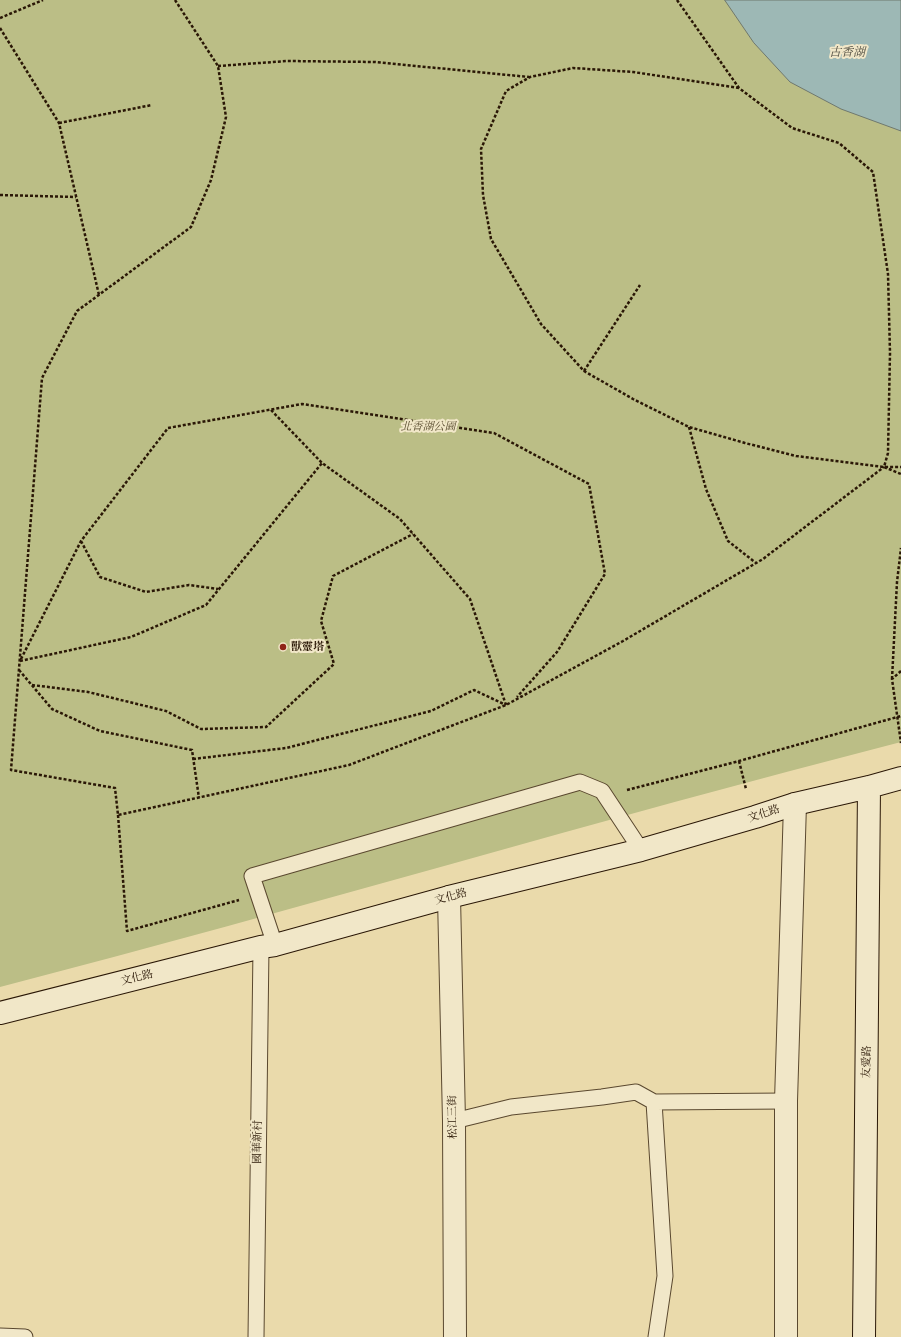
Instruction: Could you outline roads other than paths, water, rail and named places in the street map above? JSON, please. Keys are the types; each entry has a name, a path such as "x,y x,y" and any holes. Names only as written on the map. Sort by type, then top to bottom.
{"street":[{"name":"文化路","path":"0,1013 268,946 449,897 641,850 795,804 901,778"},
{"name":"友愛路","path":"864,1337 869,787"},
{"path":"786,1337 786,1101 795,804"},
{"name":"松江三街","path":"449,897 454,1121 455,1337"},
{"path":"776,1337 786,1302"}],"lane":[{"name":"國華新村","path":"256,1337 268,946 259,895 252,876 580,782 602,791 641,850"},
{"path":"454,1121 510,1107 602,1098 636,1092 654,1102 786,1101"},
{"path":"654,1102 665,1276 656,1337"},
{"path":"2,1336 25,1337"}],"water":[{"name":"古香湖","path":"725,0 901,0 901,131 841,109 790,82 754,43"}],"place":[{"name":"獸靈塔","path":"283,647"}],"park label":[{"name":"北香湖公園","path":"428,427"}]}
